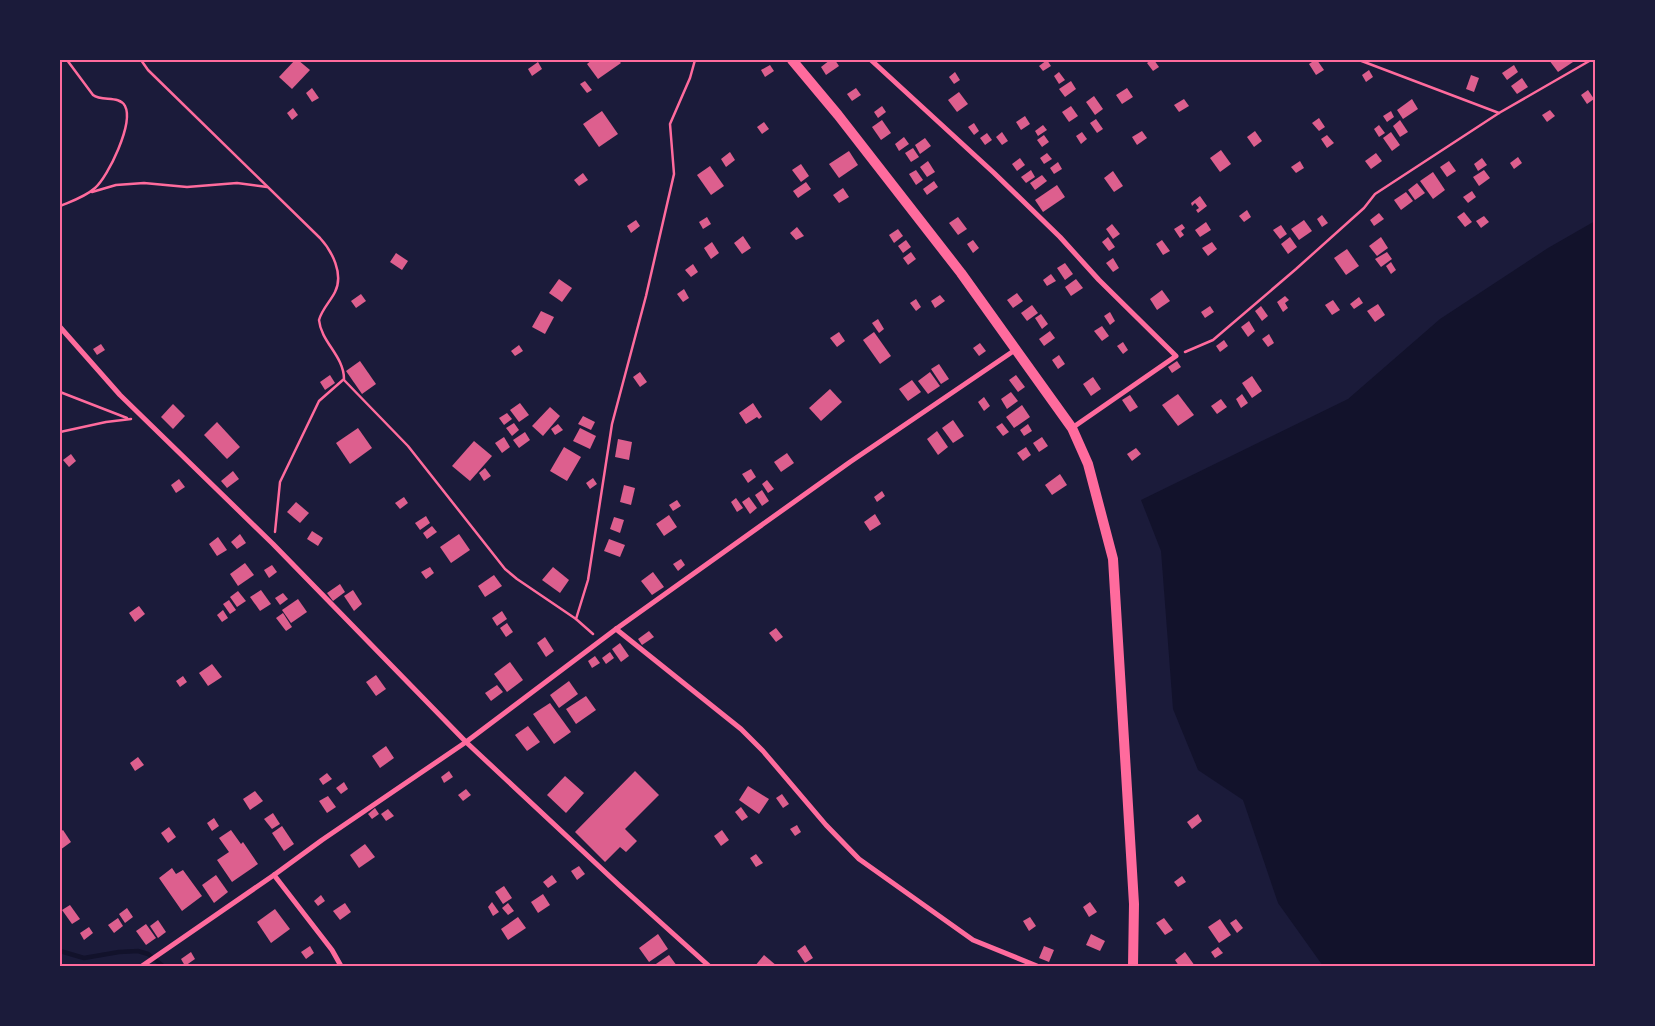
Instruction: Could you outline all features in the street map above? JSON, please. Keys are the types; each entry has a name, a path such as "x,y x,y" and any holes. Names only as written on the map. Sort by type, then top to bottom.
{"main road":[{"path":"792,60 838,115 961,273 1072,428 1088,464 1114,559 1134,904 1133,966"}],"street":[{"path":"871,60 994,173 1060,237 1099,280 1176,356 1072,428"},
{"path":"60,327 96,369 149,424 274,544 466,742 709,966"},
{"path":"142,966 466,742 616,629 850,462 1015,350"},
{"path":"616,629 746,734 826,825 859,859 973,940 1037,966"},
{"path":"274,875 332,950 341,966"}],"path":[{"path":"67,60 93,95 98,98 120,102 126,109 122,137 116,155 102,182 90,192"},
{"path":"141,60 148,70 320,238 332,254 338,275 338,285 319,318 319,324 322,334 338,360 344,379 408,446 505,569 576,620 600,641"},
{"path":"576,620 588,582 612,426 646,296 674,174 670,124 690,78 695,60"},
{"path":"1359,60 1499,113"},
{"path":"1176,356 1213,340 1296,270 1364,208 1375,193 1499,113 1591,60"},
{"path":"60,206 90,192 116,185 144,183 188,187 238,183 269,188"},
{"path":"274,544 280,482 320,398 344,379"},
{"path":"60,392 128,419 149,424"},
{"path":"60,432 128,419"}],"shaded area":[{"path":"1595,221 1595,966 1323,966 1278,903 1243,800 1198,770 1173,709 1161,551 1141,500 1348,399 1440,319 1548,248"}],"building":[{"path":"295,60 298,60 310,70 292,89 279,77"},
{"path":"592,60 618,60 621,63 598,79 587,64"},
{"path":"830,60 835,60 839,66 826,75 821,67"},
{"path":"1047,60 1051,66 1043,71 1039,66"},
{"path":"1154,60 1159,67 1153,71 1147,63"},
{"path":"1315,60 1324,70 1316,75 1309,64"},
{"path":"1549,60 1571,60 1573,62 1558,72"},
{"path":"538,62 542,69 532,76 528,69"},
{"path":"770,65 774,71 765,77 761,70"},
{"path":"1514,65 1518,72 1507,80 1502,73"},
{"path":"1369,70 1373,77 1366,82 1362,75"},
{"path":"955,72 960,80 954,84 949,77"},
{"path":"1059,72 1065,80 1059,84 1054,76"},
{"path":"1471,75 1479,78 1474,92 1466,89"},
{"path":"1522,78 1528,87 1517,94 1511,86"},
{"path":"585,81 592,90 587,93 580,84"},
{"path":"1071,81 1076,89 1065,97 1059,89"},
{"path":"312,88 319,98 312,102 306,93"},
{"path":"856,88 861,95 852,101 847,94"},
{"path":"1127,88 1133,97 1122,104 1116,95"},
{"path":"1588,90 1594,99 1587,104 1581,95"},
{"path":"959,92 968,104 957,112 948,100"},
{"path":"1094,96 1103,109 1095,115 1086,102"},
{"path":"1184,99 1189,106 1179,112 1174,105"},
{"path":"1412,99 1418,109 1403,119 1397,110"},
{"path":"882,106 886,112 878,118 874,112"},
{"path":"1071,106 1078,116 1069,122 1062,112"},
{"path":"293,108 298,115 292,120 287,113"},
{"path":"1550,110 1555,116 1547,122 1542,115"},
{"path":"602,111 618,134 599,147 583,124"},
{"path":"1391,111 1394,117 1387,122 1383,116"},
{"path":"1025,116 1030,124 1021,130 1016,122"},
{"path":"1319,118 1325,127 1319,131 1312,123"},
{"path":"1096,119 1103,129 1097,133 1090,123"},
{"path":"882,120 891,133 881,140 872,127"},
{"path":"1400,120 1408,132 1400,137 1393,126"},
{"path":"764,122 769,129 762,134 757,127"},
{"path":"974,123 979,131 974,135 968,127"},
{"path":"1043,125 1047,130 1038,136 1035,131"},
{"path":"1379,125 1385,133 1379,137 1374,129"},
{"path":"1142,131 1147,138 1137,145 1132,137"},
{"path":"1255,131 1262,141 1254,147 1247,137"},
{"path":"1002,132 1008,141 1002,145 996,137"},
{"path":"1082,132 1087,139 1081,144 1076,136"},
{"path":"1391,132 1400,145 1392,151 1383,138"},
{"path":"987,133 992,140 985,145 980,138"},
{"path":"1044,135 1049,142 1042,147 1037,140"},
{"path":"1327,135 1334,143 1327,148 1321,139"},
{"path":"904,137 909,144 899,151 895,144"},
{"path":"925,138 931,146 920,154 915,145"},
{"path":"913,148 919,157 911,162 905,153"},
{"path":"1221,150 1231,164 1220,172 1210,158"},
{"path":"849,151 858,165 839,178 829,164"},
{"path":"730,152 735,160 726,167 721,159"},
{"path":"1047,153 1052,159 1044,164 1040,158"},
{"path":"1376,153 1382,161 1371,169 1365,161"},
{"path":"1518,157 1522,163 1514,169 1510,163"},
{"path":"1020,158 1025,165 1017,171 1012,164"},
{"path":"1482,158 1487,165 1478,171 1474,164"},
{"path":"928,161 935,172 927,177 920,167"},
{"path":"1300,161 1304,168 1296,173 1291,167"},
{"path":"1449,161 1456,171 1447,177 1440,167"},
{"path":"1058,162 1062,169 1054,174 1050,168"},
{"path":"801,164 809,176 801,182 792,170"},
{"path":"710,166 724,186 711,195 697,175"},
{"path":"916,170 923,180 916,185 909,174"},
{"path":"1031,170 1035,177 1026,183 1021,177"},
{"path":"1484,170 1490,178 1479,186 1473,177"},
{"path":"1113,171 1123,186 1114,192 1104,178"},
{"path":"1433,172 1445,190 1433,199 1420,181"},
{"path":"583,173 588,180 579,186 574,180"},
{"path":"1042,175 1047,181 1035,190 1030,183"},
{"path":"934,181 938,187 927,195 923,189"},
{"path":"806,182 811,189 798,198 793,191"},
{"path":"1417,183 1425,193 1415,200 1408,190"},
{"path":"1057,185 1065,197 1043,212 1035,200"},
{"path":"843,188 849,197 839,203 833,195"},
{"path":"1472,191 1476,197 1468,203 1463,197"},
{"path":"1406,192 1413,201 1401,210 1394,200"},
{"path":"1200,196 1207,206 1198,213 1196,210 1199,208 1195,203 1192,206 1191,203"},
{"path":"1247,210 1251,217 1244,222 1239,216"},
{"path":"1464,212 1472,222 1465,227 1457,217"},
{"path":"1379,213 1384,219 1374,226 1370,220"},
{"path":"1322,215 1328,223 1322,227 1317,219"},
{"path":"1484,216 1489,222 1481,228 1476,221"},
{"path":"707,217 711,224 703,229 699,222"},
{"path":"958,217 967,229 958,235 949,223"},
{"path":"636,220 640,226 631,233 627,226"},
{"path":"1304,220 1312,231 1299,240 1291,229"},
{"path":"1206,222 1211,230 1200,237 1195,230"},
{"path":"1112,224 1120,234 1113,239 1106,229"},
{"path":"1182,224 1185,228 1181,231 1184,235 1180,238 1174,229"},
{"path":"1281,225 1287,234 1280,239 1273,230"},
{"path":"797,227 804,236 796,240 790,233"},
{"path":"898,229 903,236 894,243 889,235"},
{"path":"743,236 751,248 742,254 734,243"},
{"path":"1108,237 1115,247 1109,251 1102,242"},
{"path":"1290,237 1297,247 1288,254 1281,244"},
{"path":"1381,237 1388,248 1377,256 1369,246"},
{"path":"906,240 911,247 903,253 898,246"},
{"path":"973,240 979,248 973,253 967,244"},
{"path":"1162,240 1170,251 1163,255 1156,244"},
{"path":"712,242 719,253 711,259 704,248"},
{"path":"1212,242 1217,249 1208,256 1202,248"},
{"path":"1347,249 1359,266 1346,275 1334,258"},
{"path":"911,252 916,259 908,265 903,258"},
{"path":"1387,252 1392,259 1381,267 1375,259"},
{"path":"396,253 408,261 402,270 390,262"},
{"path":"1113,258 1119,268 1113,272 1106,263"},
{"path":"1391,262 1396,270 1391,274 1386,266"},
{"path":"1065,263 1073,274 1065,280 1057,268"},
{"path":"693,264 698,272 691,277 685,270"},
{"path":"1051,274 1056,281 1047,286 1043,280"},
{"path":"559,279 572,288 562,302 549,293"},
{"path":"1076,279 1083,288 1071,296 1065,287"},
{"path":"684,289 689,298 683,302 677,294"},
{"path":"1162,290 1170,301 1157,310 1150,299"},
{"path":"1017,293 1023,301 1013,308 1007,300"},
{"path":"361,294 366,301 356,308 351,301"},
{"path":"940,295 945,301 935,308 931,301"},
{"path":"1285,296 1289,300 1285,303 1288,308 1283,312 1277,302"},
{"path":"1359,297 1363,303 1354,309 1350,304"},
{"path":"916,299 921,307 916,311 910,303"},
{"path":"1333,300 1340,310 1332,315 1325,305"},
{"path":"1378,304 1385,315 1375,322 1367,311"},
{"path":"1032,305 1038,313 1027,321 1021,313"},
{"path":"1210,306 1214,312 1205,318 1201,312"},
{"path":"1261,306 1268,316 1262,321 1255,311"},
{"path":"541,311 554,317 545,334 532,327"},
{"path":"1110,312 1115,321 1110,325 1104,316"},
{"path":"1041,314 1048,324 1042,329 1035,318"},
{"path":"878,319 884,329 879,333 872,323"},
{"path":"1249,321 1255,331 1248,337 1241,327"},
{"path":"1102,326 1109,336 1102,341 1094,331"},
{"path":"1050,331 1055,338 1044,346 1039,339"},
{"path":"839,332 845,341 837,347 830,338"},
{"path":"874,332 891,356 880,364 863,340"},
{"path":"1269,334 1274,343 1268,347 1262,339"},
{"path":"1224,340 1228,346 1220,352 1216,346"},
{"path":"1123,342 1128,350 1123,354 1117,346"},
{"path":"980,343 986,351 979,356 973,348"},
{"path":"101,344 105,350 97,355 93,349"},
{"path":"519,345 523,351 515,356 511,351"},
{"path":"1059,355 1065,364 1058,369 1052,360"},
{"path":"360,361 376,384 362,394 346,371"},
{"path":"1177,361 1181,367 1172,373 1168,367"},
{"path":"939,364 949,379 941,384 931,369"},
{"path":"640,372 647,382 640,387 633,377"},
{"path":"930,372 940,386 928,394 918,381"},
{"path":"330,375 335,383 325,390 320,382"},
{"path":"1016,375 1025,387 1018,392 1009,380"},
{"path":"1252,376 1262,391 1252,398 1242,383"},
{"path":"1093,377 1101,389 1091,396 1083,384"},
{"path":"912,380 921,392 908,401 899,389"},
{"path":"830,389 842,402 821,421 809,408"},
{"path":"1011,392 1018,401 1007,409 1001,399"},
{"path":"1178,394 1194,415 1178,426 1162,405"},
{"path":"1242,394 1248,403 1241,408 1236,399"},
{"path":"1130,395 1138,407 1130,412 1122,400"},
{"path":"984,397 990,406 984,411 978,402"},
{"path":"1221,399 1227,407 1217,414 1211,406"},
{"path":"520,403 529,415 519,422 510,410"},
{"path":"753,403 762,417 759,419 757,417 746,424 739,413"},
{"path":"173,404 185,416 173,429 161,417"},
{"path":"1022,405 1030,417 1014,428 1006,417"},
{"path":"550,407 560,416 543,436 532,426"},
{"path":"507,413 512,419 504,425 499,418"},
{"path":"583,416 595,422 591,430 578,424"},
{"path":"953,420 964,436 953,443 942,428"},
{"path":"217,422 240,447 227,459 204,435"},
{"path":"514,423 519,430 512,436 506,428"},
{"path":"1002,423 1009,432 1003,436 996,427"},
{"path":"558,424 563,430 555,435 551,429"},
{"path":"1028,424 1032,431 1024,436 1020,430"},
{"path":"358,428 372,448 350,464 336,443"},
{"path":"580,428 596,436 590,449 573,441"},
{"path":"937,431 948,447 938,455 927,439"},
{"path":"525,432 530,440 519,448 513,440"},
{"path":"504,437 510,447 502,453 495,443"},
{"path":"1042,437 1048,446 1039,452 1033,443"},
{"path":"618,439 632,442 629,460 615,457"},
{"path":"474,441 492,456 470,481 452,466"},
{"path":"564,447 581,457 567,481 550,471"},
{"path":"1026,447 1031,455 1023,461 1017,453"},
{"path":"1136,448 1141,454 1132,461 1127,454"},
{"path":"787,453 794,463 781,472 774,462"},
{"path":"71,454 76,461 69,467 63,460"},
{"path":"485,468 491,476 484,481 479,473"},
{"path":"751,469 756,477 748,483 742,474"},
{"path":"233,471 239,479 227,488 221,481"},
{"path":"1060,474 1067,485 1052,495 1045,485"},
{"path":"593,478 597,484 590,489 586,483"},
{"path":"179,479 185,487 176,493 171,485"},
{"path":"767,480 774,489 768,493 762,484"},
{"path":"624,485 635,488 631,505 620,502"},
{"path":"762,490 769,501 762,506 755,495"},
{"path":"882,491 885,496 877,502 874,497"},
{"path":"404,497 408,503 400,509 395,503"},
{"path":"749,497 757,508 750,514 742,502"},
{"path":"736,498 743,508 737,512 731,502"},
{"path":"677,500 681,506 673,511 669,505"},
{"path":"296,502 309,513 300,523 287,512"},
{"path":"875,514 881,524 870,531 864,522"},
{"path":"669,515 677,527 664,536 656,524"},
{"path":"426,516 430,523 420,530 415,523"},
{"path":"614,517 624,520 620,533 610,529"},
{"path":"432,526 437,532 427,539 423,533"},
{"path":"312,531 323,538 318,546 307,539"},
{"path":"240,534 246,543 237,549 231,542"},
{"path":"459,534 470,550 451,563 440,547"},
{"path":"218,537 227,550 217,556 209,544"},
{"path":"609,539 625,545 620,557 604,551"},
{"path":"681,559 685,565 678,571 673,564"},
{"path":"245,563 254,575 238,586 230,574"},
{"path":"272,565 277,572 269,578 264,570"},
{"path":"430,567 434,573 426,579 421,572"},
{"path":"553,567 569,580 560,593 542,580"},
{"path":"653,572 664,587 652,595 641,581"},
{"path":"494,575 502,586 485,597 478,586"},
{"path":"340,584 345,592 333,601 327,593"},
{"path":"261,590 271,604 260,611 250,597"},
{"path":"353,590 362,604 354,611 344,596"},
{"path":"238,591 246,601 237,607 230,597"},
{"path":"283,593 288,599 280,605 275,598"},
{"path":"298,599 307,612 291,623 282,610"},
{"path":"229,600 236,610 230,614 223,604"},
{"path":"139,606 145,614 135,622 129,613"},
{"path":"223,610 228,618 222,622 217,615"},
{"path":"502,611 507,619 497,626 492,618"},
{"path":"283,613 292,627 286,631 276,618"},
{"path":"507,623 513,632 506,637 500,628"},
{"path":"776,628 783,637 776,642 769,633"},
{"path":"649,631 654,637 642,645 638,639"},
{"path":"545,637 554,651 546,657 537,643"},
{"path":"620,643 629,656 621,662 612,649"},
{"path":"610,652 614,658 606,664 602,658"},
{"path":"595,656 600,663 592,668 588,661"},
{"path":"510,662 523,680 507,692 494,674"},
{"path":"212,664 222,677 208,686 199,673"},
{"path":"376,675 386,689 376,696 366,682"},
{"path":"183,676 187,682 180,687 176,681"},
{"path":"569,681 578,694 559,708 550,695"},
{"path":"497,685 503,692 491,701 485,693"},
{"path":"586,696 596,710 576,724 566,709"},
{"path":"550,703 571,732 554,744 533,714"},
{"path":"528,726 540,742 527,751 515,735"},
{"path":"386,746 394,758 380,768 372,756"},
{"path":"138,757 144,765 135,771 130,763"},
{"path":"449,771 453,777 444,783 441,777"},
{"path":"635,771 659,795 625,829 637,841 626,852 620,847 605,862 575,832"},
{"path":"327,773 332,779 323,785 319,779"},
{"path":"565,776 584,793 566,813 547,795"},
{"path":"344,782 348,789 341,794 336,788"},
{"path":"748,786 769,799 759,814 739,800"},
{"path":"466,789 471,795 463,801 458,795"},
{"path":"255,791 263,801 250,810 243,799"},
{"path":"782,794 789,804 783,808 776,798"},
{"path":"328,796 336,807 327,813 319,801"},
{"path":"741,807 748,817 742,821 735,812"},
{"path":"375,808 379,814 372,819 368,814"},
{"path":"388,809 394,816 386,821 381,814"},
{"path":"273,813 280,824 272,829 264,819"},
{"path":"1198,814 1202,821 1192,829 1187,822"},
{"path":"214,818 219,826 212,831 207,823"},
{"path":"797,825 801,832 795,836 790,829"},
{"path":"282,826 294,844 284,851 272,833"},
{"path":"169,827 176,837 168,843 161,833"},
{"path":"63,830 71,842 60,850 60,832"},
{"path":"231,830 241,844 243,842 258,864 232,882 217,860 229,852 219,838"},
{"path":"722,830 729,840 721,846 714,836"},
{"path":"365,844 375,857 359,868 350,855"},
{"path":"756,854 763,863 756,867 750,858"},
{"path":"579,866 585,874 577,880 571,871"},
{"path":"172,868 176,874 183,870 202,896 182,911 159,878"},
{"path":"216,875 228,892 214,903 202,885"},
{"path":"552,875 557,882 548,888 543,882"},
{"path":"1182,876 1186,882 1178,887 1174,882"},
{"path":"504,886 512,898 503,904 495,892"},
{"path":"543,894 550,905 538,913 531,902"},
{"path":"321,895 325,901 318,906 314,901"},
{"path":"492,902 499,912 493,916 488,907"},
{"path":"1090,902 1097,912 1089,917 1083,907"},
{"path":"345,903 351,912 340,920 333,911"},
{"path":"508,903 514,911 508,915 502,908"},
{"path":"70,905 80,919 72,924 62,910"},
{"path":"127,908 133,917 125,923 119,914"},
{"path":"275,909 290,929 271,943 257,922"},
{"path":"518,917 526,928 508,940 501,929"},
{"path":"1030,917 1036,926 1029,931 1023,921"},
{"path":"118,918 123,926 114,933 108,925"},
{"path":"1164,918 1173,930 1165,935 1156,923"},
{"path":"1220,919 1231,935 1219,943 1208,927"},
{"path":"1236,919 1243,928 1237,933 1230,923"},
{"path":"158,920 166,932 158,938 150,926"},
{"path":"146,924 156,938 146,945 136,931"},
{"path":"89,927 93,933 84,940 80,933"},
{"path":"658,934 668,949 649,962 639,948"},
{"path":"1091,934 1105,941 1100,951 1086,945"},
{"path":"805,945 813,958 805,963 797,951"},
{"path":"310,946 314,953 306,959 301,952"},
{"path":"1044,946 1054,950 1049,962 1039,958"},
{"path":"1218,947 1223,953 1215,958 1211,952"},
{"path":"191,952 195,959 185,966 181,959"},
{"path":"1185,952 1195,966 1179,966 1175,960"},
{"path":"669,955 677,966 653,966"},
{"path":"764,955 777,966 755,966"}],"waterway":[{"path":"60,951 84,958 138,951 148,954 163,966"}]}
